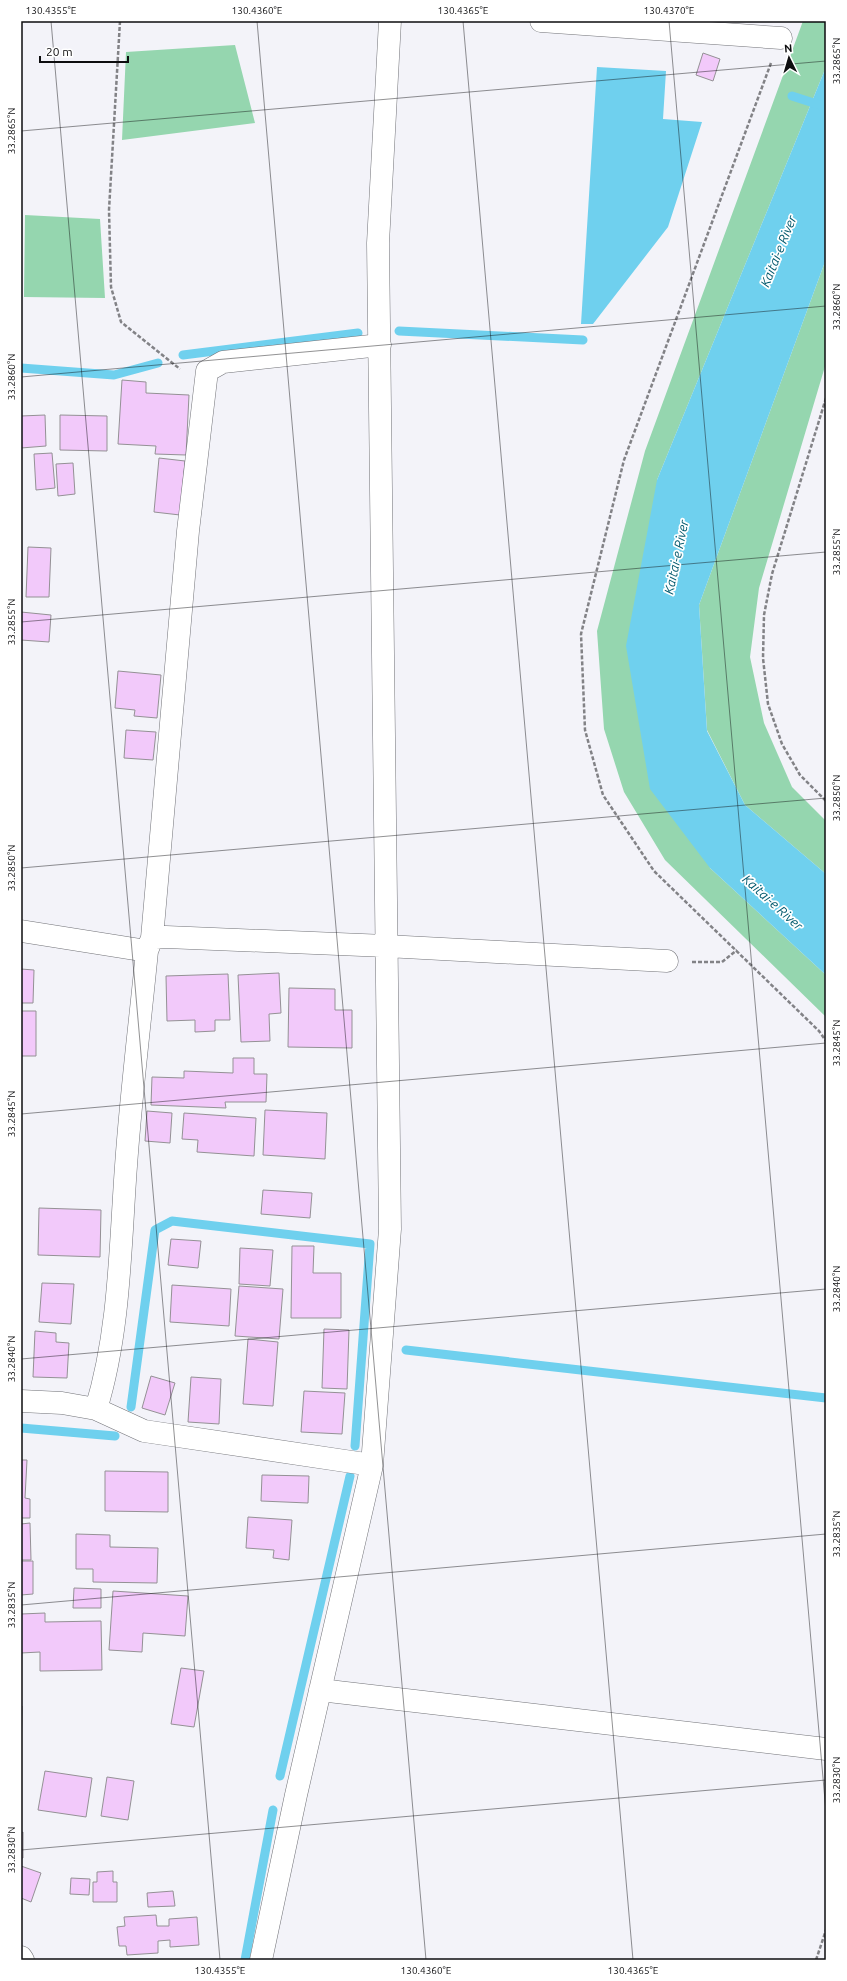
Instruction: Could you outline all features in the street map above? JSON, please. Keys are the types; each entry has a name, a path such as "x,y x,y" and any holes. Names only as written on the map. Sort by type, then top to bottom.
{"street":[{"path":"261,1960 320,1690 372,1465 390,1229 378,243 390,21"},
{"path":"541,21 780,38"},
{"path":"96,1409 104,1381 121,1266 128,1132 150,945 188,531 207,371 223,362 380,345"},
{"path":"21,931 150,945 166,937 386,946 667,961"},
{"path":"21,1401 62,1403 96,1409 144,1431 372,1465"},
{"path":"320,1690 826,1749"}],"path":[{"path":"120,21 109,210 111,286 121,322 180,369 207,371"},
{"path":"780,38 624,460 581,634 585,730 603,794 654,871 819,1030 826,1041"},
{"path":"826,398 772,574 764,615 763,658 768,704 782,744 800,775 826,801"},
{"path":"667,961 722,962 737,950"},
{"path":"816,1960 826,1930"}],"green space":[{"path":"803,21 826,21 826,67 657,480 710,868 826,975 826,1017 665,860 624,792 604,729 597,631 645,451"},
{"path":"235,45 255,123 122,140 126,52"},
{"path":"25,215 100,219 105,298 24,297"},
{"path":"826,259 826,363 759,588 750,657 764,723 792,787 826,821 826,874 745,805 707,730 699,605"}],"water":[{"path":"597,67 666,71 663,119 702,122 668,227 593,324 581,324"},
{"name":"Kaitai-e River","path":"826,67 826,259 699,605 707,731 745,805 826,874 826,975 710,868 650,789 626,646 657,480"}],"building":[{"path":"703,53 720,59 713,81 696,75"},
{"path":"122,380 146,382 146,393 189,395 186,455 155,454 156,446 118,444"},
{"path":"45,415 46,446 21,448 21,416"},
{"path":"60,415 107,416 107,451 60,450"},
{"path":"52,453 55,488 36,490 34,454"},
{"path":"159,458 185,461 180,515 154,512"},
{"path":"73,463 75,494 58,496 56,464"},
{"path":"28,547 51,548 49,597 26,597"},
{"path":"21,612 51,615 49,642 21,640"},
{"path":"118,671 161,675 157,718 134,716 135,710 115,708"},
{"path":"126,730 156,732 153,760 124,758"},
{"path":"21,969 34,970 33,1003 21,1003"},
{"path":"279,973 281,1013 269,1014 270,1041 241,1042 238,975"},
{"path":"228,974 230,1020 215,1020 215,1031 195,1032 195,1020 167,1021 166,976"},
{"path":"289,988 335,989 335,1010 352,1010 352,1048 288,1047"},
{"path":"21,1011 36,1011 36,1056 21,1056"},
{"path":"233,1058 254,1058 254,1074 267,1074 266,1102 225,1102 226,1108 151,1105 152,1077 184,1078 184,1071 233,1073"},
{"path":"265,1110 327,1113 325,1159 263,1155"},
{"path":"147,1111 172,1113 170,1143 145,1141"},
{"path":"184,1113 256,1118 254,1156 197,1152 198,1140 182,1139"},
{"path":"263,1190 312,1193 310,1218 261,1214"},
{"path":"39,1208 101,1210 100,1257 38,1255"},
{"path":"171,1239 201,1241 198,1268 168,1265"},
{"path":"292,1246 314,1246 313,1273 341,1273 341,1318 291,1318"},
{"path":"240,1248 273,1250 270,1286 239,1284"},
{"path":"42,1283 74,1284 71,1324 39,1322"},
{"path":"172,1285 231,1289 229,1326 170,1322"},
{"path":"239,1286 283,1289 279,1339 235,1336"},
{"path":"324,1329 349,1330 347,1389 322,1388"},
{"path":"35,1331 56,1333 56,1342 69,1343 67,1378 33,1377"},
{"path":"248,1339 278,1342 273,1406 243,1404"},
{"path":"151,1376 175,1383 165,1415 142,1408"},
{"path":"191,1377 221,1379 219,1424 188,1422"},
{"path":"304,1391 345,1393 342,1434 301,1432"},
{"path":"21,1460 27,1460 25,1498 30,1499 30,1518 21,1518"},
{"path":"105,1471 168,1472 168,1512 105,1511"},
{"path":"262,1475 309,1476 308,1503 261,1501"},
{"path":"248,1517 292,1520 289,1560 273,1558 274,1550 246,1548"},
{"path":"30,1523 31,1560 21,1560 21,1524"},
{"path":"76,1534 110,1535 110,1547 158,1548 157,1583 93,1582 93,1569 76,1569"},
{"path":"21,1561 33,1561 33,1594 21,1595"},
{"path":"74,1588 101,1589 101,1608 73,1608"},
{"path":"113,1591 188,1596 185,1636 143,1633 142,1652 109,1650"},
{"path":"45,1613 45,1622 101,1621 102,1670 40,1671 40,1652 21,1653 21,1614"},
{"path":"181,1668 204,1671 194,1727 171,1724"},
{"path":"21,1706 22,1706 21,1761"},
{"path":"45,1771 92,1778 86,1817 38,1810"},
{"path":"107,1777 134,1781 128,1820 101,1816"},
{"path":"23,1832 23,1858 21,1858 21,1833"},
{"path":"21,1866 41,1873 31,1902 21,1898"},
{"path":"113,1871 113,1882 117,1882 117,1902 93,1902 93,1882 97,1882 97,1872"},
{"path":"71,1878 90,1879 89,1895 70,1894"},
{"path":"173,1891 175,1906 148,1907 147,1893"},
{"path":"156,1915 157,1926 169,1926 169,1919 197,1917 199,1945 170,1947 170,1940 158,1941 158,1953 127,1955 126,1946 119,1946 117,1927 125,1926 124,1917"}],"waterway":[{"path":"792,96 826,107"},
{"path":"399,331 583,340"},
{"path":"183,355 358,333"},
{"path":"21,368 114,375 158,363"},
{"path":"131,1407 155,1230 172,1221 370,1244 355,1446"},
{"path":"406,1350 826,1398"},
{"path":"21,1428 115,1436"},
{"path":"280,1776 350,1476"},
{"path":"245,1960 273,1810"}]}
